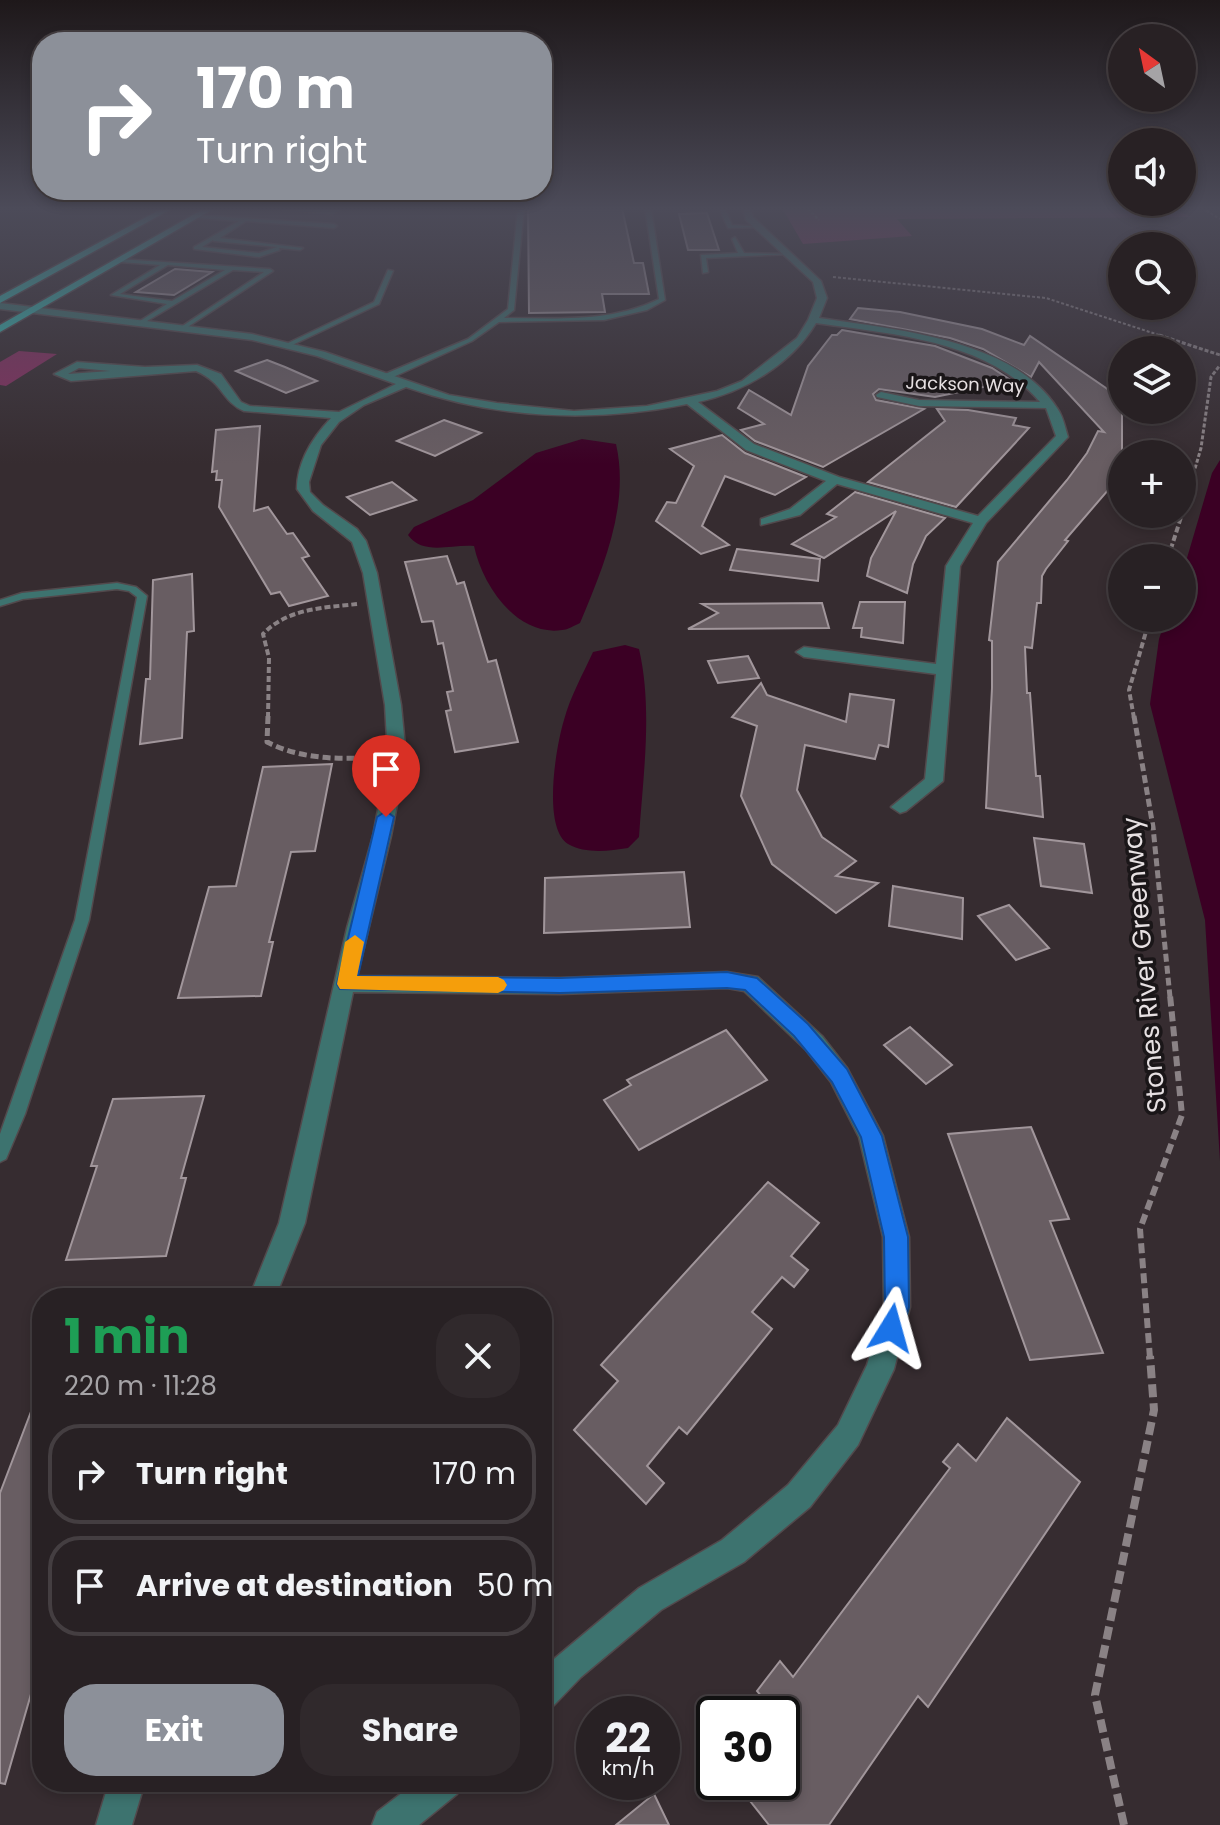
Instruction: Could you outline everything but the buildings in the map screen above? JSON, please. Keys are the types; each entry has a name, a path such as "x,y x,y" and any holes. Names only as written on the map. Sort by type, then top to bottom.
{"main road":[{"path":"0,303 17,293"},
{"path":"0,329 62,293"}],"street":[{"path":"0,303 33,310 252,337 388,376 447,398 574,414 647,409 720,394 746,383 793,348 813,320 822,298 821,293"},
{"path":"813,320 915,336 968,350 1019,374 1048,405 1062,437 981,521 953,566 934,781 900,807"},
{"path":"145,370 71,378 59,374 77,365 145,370 204,369 217,376 237,404 248,409 339,415"},
{"path":"266,1288 292,1223 382,836 396,755 393,705 376,601 359,541 341,523 318,508 302,489 304,476 325,427 339,415 408,383"},
{"name":"Jackson Way","path":"881,395 919,403 1048,405"},
{"path":"690,401 750,447 835,480 981,521"},
{"path":"766,522 795,512 835,480"},
{"path":"804,652 943,670"},
{"path":"346,984 560,986 727,980 750,983 814,1043 839,1075 871,1136 883,1175 896,1237 897,1307 880,1369 848,1435 799,1496 733,1551 650,1599 552,1683"},
{"path":"114,1825 124,1792"},
{"path":"390,1825 432,1792"}],"lane":[{"path":"117,293 114,295 173,303"},
{"path":"142,322 190,293"},
{"path":"183,328 236,293"},
{"path":"286,346 377,303 381,293"},
{"path":"388,376 470,340 511,310 513,293"},
{"path":"499,320 606,317 646,310 662,300 661,293"},
{"path":"0,603 22,596 117,586 132,589 142,596 82,920 17,1114 0,1154"}],"path":[{"path":"995,293 1046,298 1220,355"},
{"path":"1196,465 1211,377 1220,365"},
{"path":"376,601 286,616 271,624 263,634 269,658 267,742 291,752 330,756 396,755"},
{"name":"Stones River Greenway","path":"1124,1825 1095,1695 1154,1410 1140,1229 1182,1115 1153,827 1129,690 1146,632"}],"shaded area":[{"path":"19,351 57,354 6,386 0,385 0,362"},
{"path":"582,439 616,444 620,490 612,536 580,623 562,630 545,630 530,625 516,617 493,591 474,546 429,547 408,535 414,527 473,500 536,453"},
{"path":"1220,460 1220,1161 1205,920 1150,704 1161,632 1196,632 1196,544 1191,544 1212,473"},
{"path":"625,645 639,649 645,695 646,743 639,837 628,848 605,851 582,849 568,844 560,835 555,821 553,785 561,732 570,703 593,652"}],"slow traffic":[{"path":"355,942 346,984 498,985"}],"route":[{"path":"386,817 346,984 560,986 727,980 750,983 814,1043 839,1075 871,1136 896,1237 897,1307 891,1328"}]}
